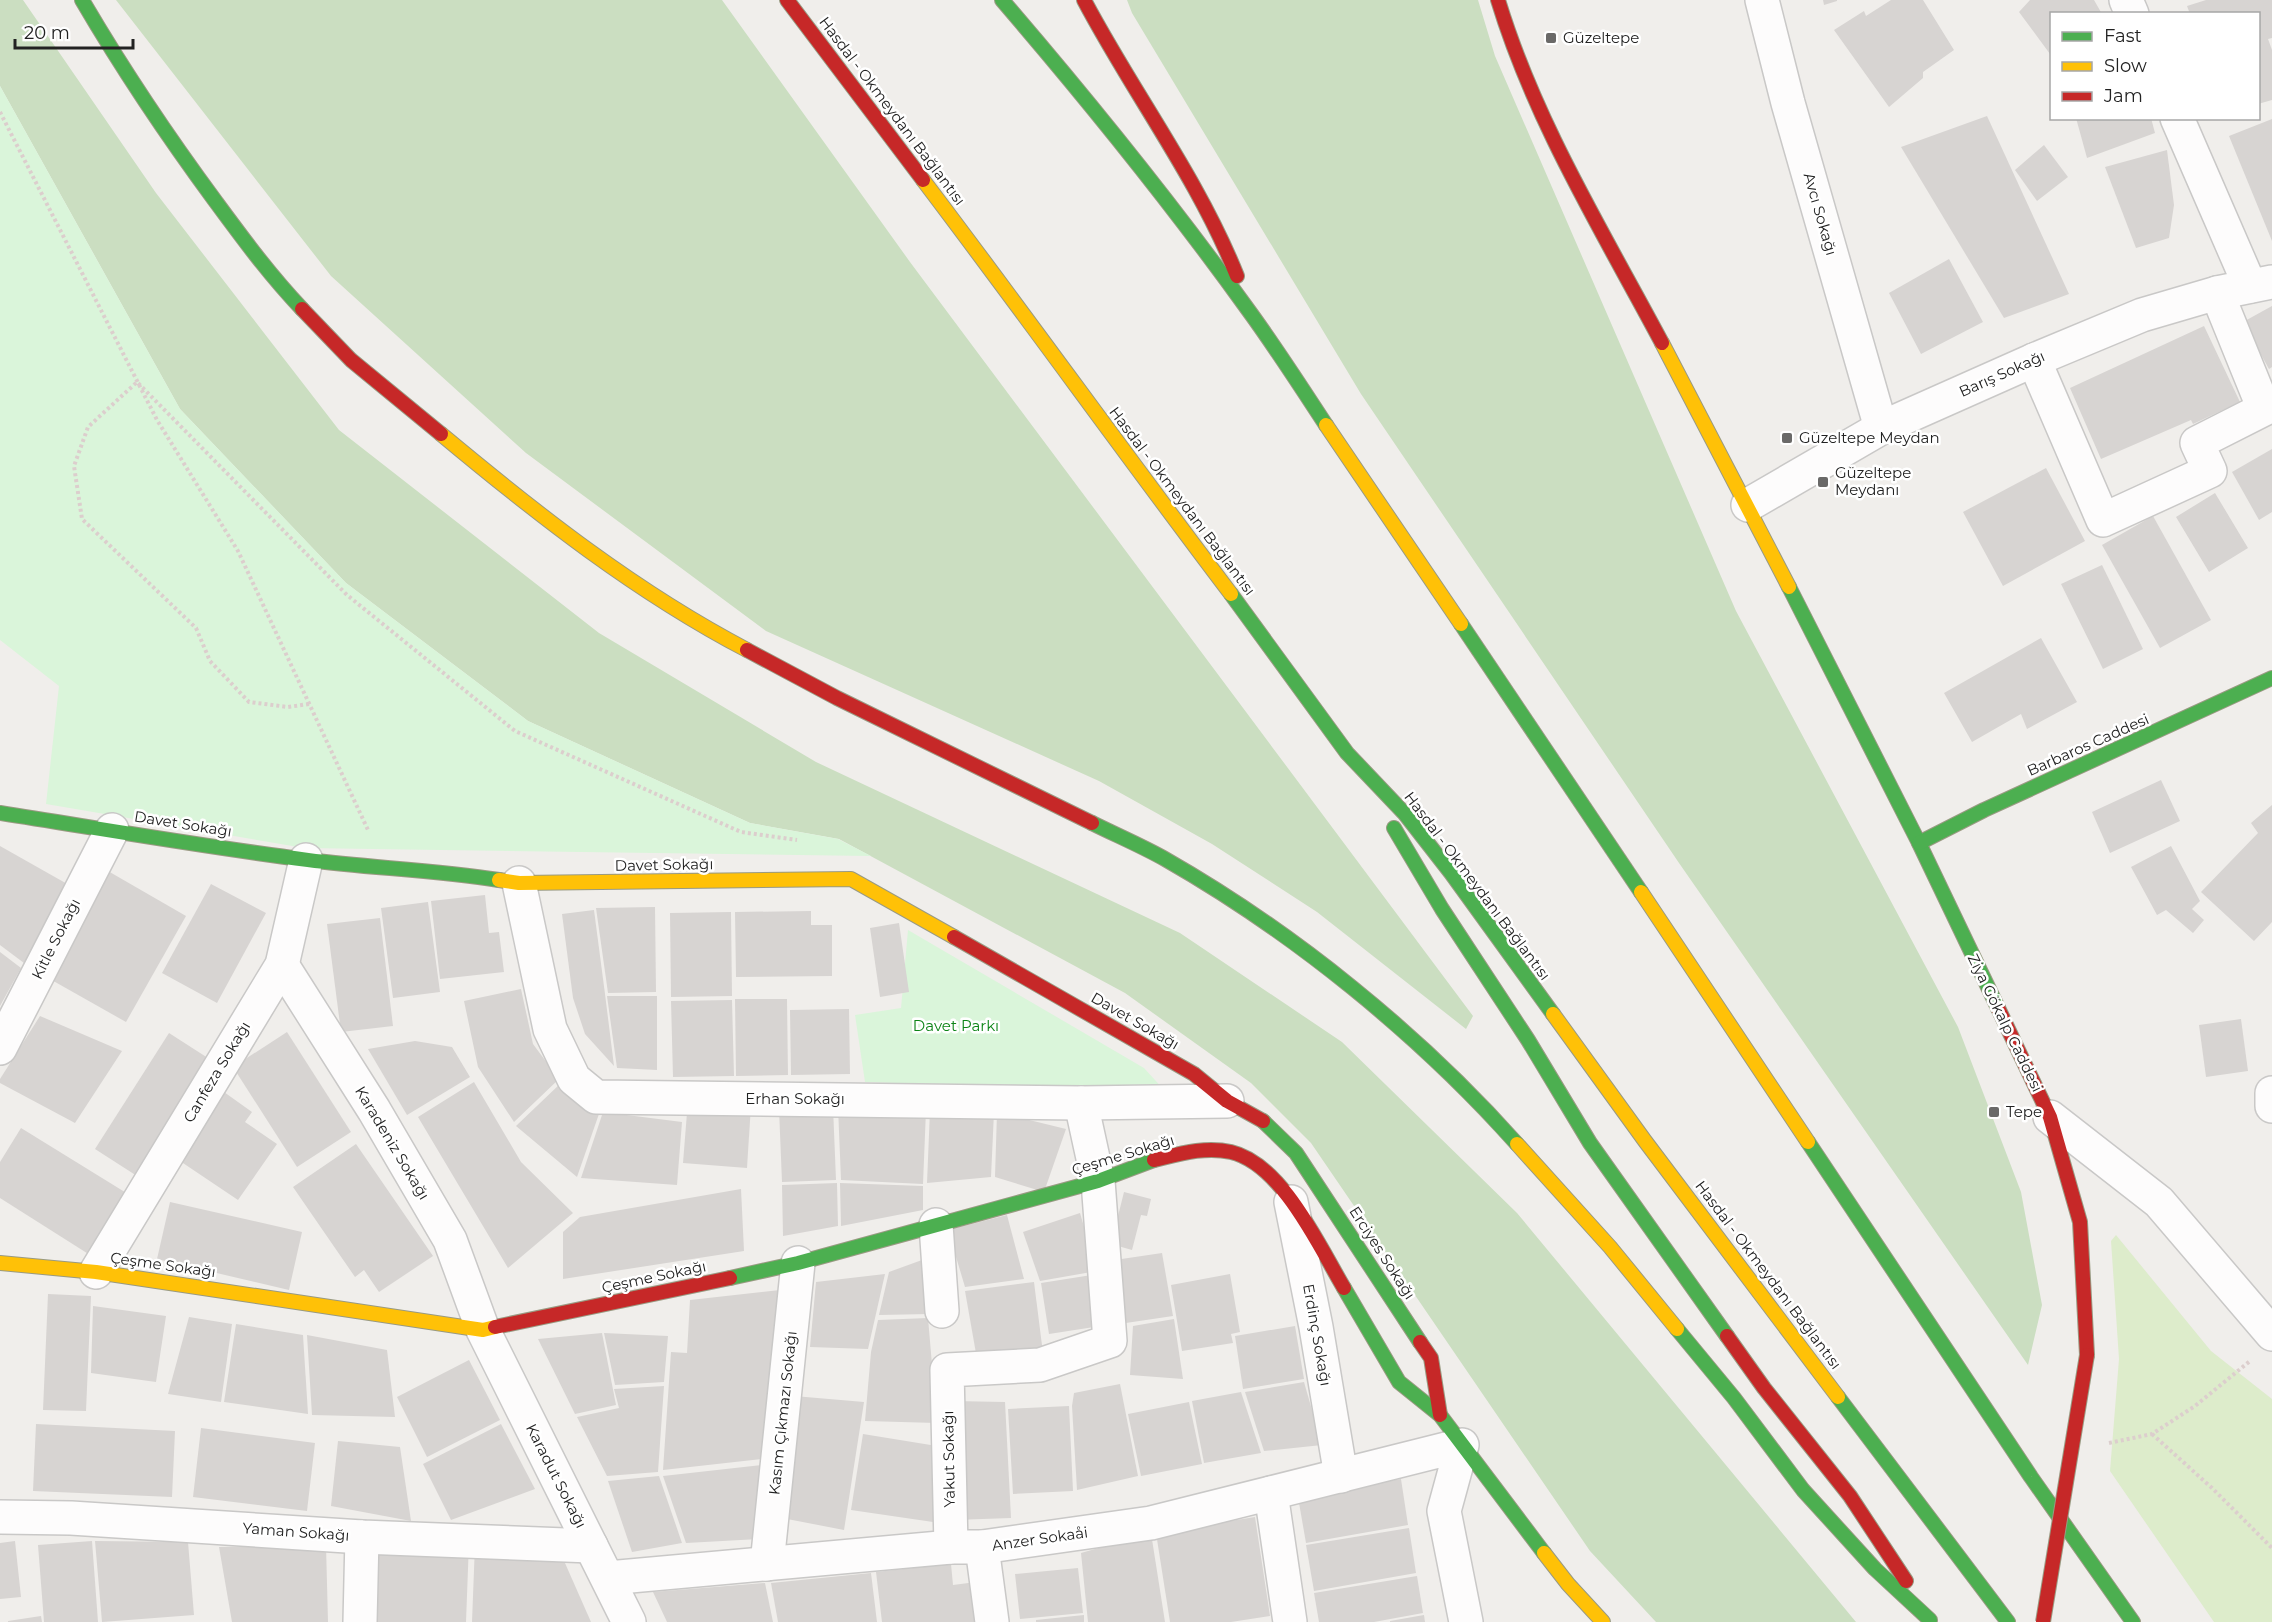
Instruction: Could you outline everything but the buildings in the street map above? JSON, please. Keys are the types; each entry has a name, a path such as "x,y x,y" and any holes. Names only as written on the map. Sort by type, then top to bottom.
{"main road":[{"path":"82,0 117,59 181,154 271,276 351,360 533,510 637,584 729,641 837,698 993,772 1165,859 1256,917 1338,977 1424,1049 1486,1109 1610,1246 1734,1398 1811,1499 1875,1569 1931,1621"},
{"name":"Hasdal - Okmeydanı Bağlantısı","path":"787,0 988,267 1128,459 1239,604 1347,753 1405,814 1451,873 1652,1150 2008,1622"},
{"path":"1002,0 1169,204 1250,312 1654,911 2031,1477 2133,1622"},
{"path":"1084,0 1142,103 1180,161 1223,239 1250,312"},
{"name":"Ziya Gökalp Caddesi","path":"1498,0 1507,30 1541,116 1748,505 1919,843 2049,1117"},
{"name":"Barbaros Caddesi","path":"1919,843 1984,810 2272,678"},
{"path":"1347,753 1442,909 1528,1040 1590,1143 1758,1378 1850,1496 1931,1621"},
{"name":"Davet Sokağı","path":"0,813 306,860 386,869 455,873 519,883 851,879 1194,1074 1227,1101 1266,1123"},
{"path":"2043,1622 2087,1355 2080,1222 2049,1117"},
{"name":"Erciyes Sokağı","path":"1266,1123 1296,1153 1431,1358 1440,1416"},
{"name":"Çeşme Sokağı","path":"0,1263 96,1272 483,1330 798,1263 1098,1181 1154,1161 1195,1150 1232,1152 1265,1169 1289,1195"},
{"name":"Erciyes Sokağı","path":"1289,1195 1399,1382 1440,1416 1568,1584 1603,1622"}],"street":[{"name":"Avcı Sokağı","path":"1762,0 1788,104 1881,428"},
{"path":"2178,120 2261,284"},
{"name":"Barış Sokağı","path":"1748,505 1881,428 2034,360 2142,315 2217,293 2261,284"},
{"path":"2034,360 2103,520 2210,471 2197,443 2264,409 2217,293"},
{"name":"Kitle Sokağı","path":"0,1048 112,830"},
{"name":"Canfeza Sokağı","path":"96,1272 282,965 306,860"},
{"name":"Erhan Sokağı","path":"519,883 550,1029 574,1079 596,1097 1081,1103 1227,1101"},
{"name":"Karadeniz Sokağı","path":"282,965 374,1110 450,1240 483,1330"},
{"path":"2272,1094 2272,1106"},
{"path":"1081,1103 1098,1181"},
{"name":"Ziya Gökalp Caddesi","path":"2049,1117 2159,1202 2272,1334"},
{"name":"Yakut Sokağı","path":"992,1622 966,1547 947,1370 1040,1365 1110,1341 1098,1181"},
{"name":"Erdinç Sokağı","path":"1289,1195 1316,1327 1341,1476"},
{"path":"936,1225 942,1311"},
{"name":"Kasım Çıkmazı Sokağı","path":"767,1564 798,1263"},
{"name":"Karadut Sokağı","path":"483,1330 629,1622"},
{"path":"1462,1445 1444,1511 1466,1622"},
{"name":"Anzer Sokaåi","path":"608,1578 966,1547 1151,1523 1462,1445"},
{"path":"1271,1493 1290,1622"},
{"name":"Yaman Sokağı","path":"0,1517 71,1518 362,1537 591,1546"},
{"path":"360,1622 362,1537"}],"path":[{"path":"0,112 157,420 238,551 386,869"},
{"path":"137,382 88,427 74,466 82,519 196,628 210,661 249,702 288,707 309,704"},
{"path":"137,382 347,596 515,731 741,832 799,840"},
{"path":"2100,1445 2151,1434 2195,1406 2242,1369"},
{"path":"2151,1434 2228,1503 2272,1548"}],"green space":[{"path":"0,0 23,0 156,193 339,430 599,633 816,762 1180,933 1342,1042 1517,1213 1856,1622 1656,1622 1590,1551 1311,1143 1251,1083 1125,993 839,839 750,823 528,721 346,583 180,409 0,86"},
{"path":"116,0 722,0 910,262 1473,1016 1466,1029 1317,912 1212,844 1099,781 766,631 526,453 331,276"},
{"path":"1127,0 1478,0 1495,56 1736,611 1958,1027 2021,1192 2042,1305 2028,1365 1679,863 1361,394 1132,13"},
{"path":"0,86 180,409 346,583 528,721 750,823 838,839 871,856 304,848 46,804 59,686 0,640"},
{"name":"Davet Parkı","path":"908,930 1144,1068 1166,1092 865,1082 855,1015 901,1008"},
{"path":"2116,1235 2211,1351 2272,1399 2272,1622 2214,1622 2110,1471 2119,1359 2111,1241"}],"traffic: fast":[{"path":"82,0 130,78 181,153 257,257 302,309"},
{"path":"1002,0 1098,114 1190,231 1259,325 1326,425"},
{"path":"1789,587 1919,843 1998,1008"},
{"path":"1231,594 1347,753 1405,814 1451,873 1553,1014"},
{"path":"1461,624 1641,892"},
{"path":"1919,843 1984,810 2272,678"},
{"path":"0,813 269,855 499,880"},
{"path":"1092,823 1156,854 1213,888 1307,952 1439,1063 1517,1144"},
{"path":"1394,828 1442,909 1528,1040 1590,1143 1727,1336"},
{"path":"1263,1121 1296,1153 1420,1342"},
{"path":"1808,1142 2031,1477 2133,1622"},
{"path":"730,1278 798,1263 1098,1181 1154,1160"},
{"path":"1344,1288 1399,1382 1440,1415 1544,1553"},
{"path":"1677,1329 1734,1398 1803,1490 1875,1569 1930,1620"},
{"path":"1838,1397 2008,1622"}],"traffic: slow":[{"path":"923,180 1231,594"},
{"path":"1662,343 1789,587"},
{"path":"1326,425 1461,624"},
{"path":"441,434 588,550 666,603 747,650"},
{"path":"499,880 519,883 851,879 954,937"},
{"path":"1641,892 1808,1142"},
{"path":"1553,1014 1645,1141 1838,1397"},
{"path":"1517,1144 1610,1247 1677,1329"},
{"path":"0,1263 96,1272 483,1330 495,1327"},
{"path":"1544,1553 1568,1584 1603,1622"}],"traffic: jam":[{"path":"787,0 923,180"},
{"path":"1084,0 1204,205 1237,276"},
{"path":"1498,0 1513,45 1551,133 1662,343"},
{"path":"302,309 351,360 441,434"},
{"path":"747,650 837,698 1092,823"},
{"path":"954,937 1194,1074 1227,1101 1263,1121"},
{"path":"1998,1008 2050,1117 2080,1222 2087,1355"},
{"path":"1154,1160 1192,1152 1221,1150 1249,1160 1267,1172 1283,1189 1311,1230 1344,1288"},
{"path":"495,1327 730,1278"},
{"path":"1727,1336 1764,1388 1850,1496 1906,1581"},
{"path":"1420,1342 1431,1358 1440,1415"},
{"path":"2043,1622 2087,1355"}],"place":[{"name":"Güzeltepe","path":"1551,38"},
{"name":"Güzeltepe Meydan","path":"1787,438"},
{"name":"Güzeltepe Meydanı","path":"1823,482"},
{"name":"Tepe","path":"1994,1112"}]}
